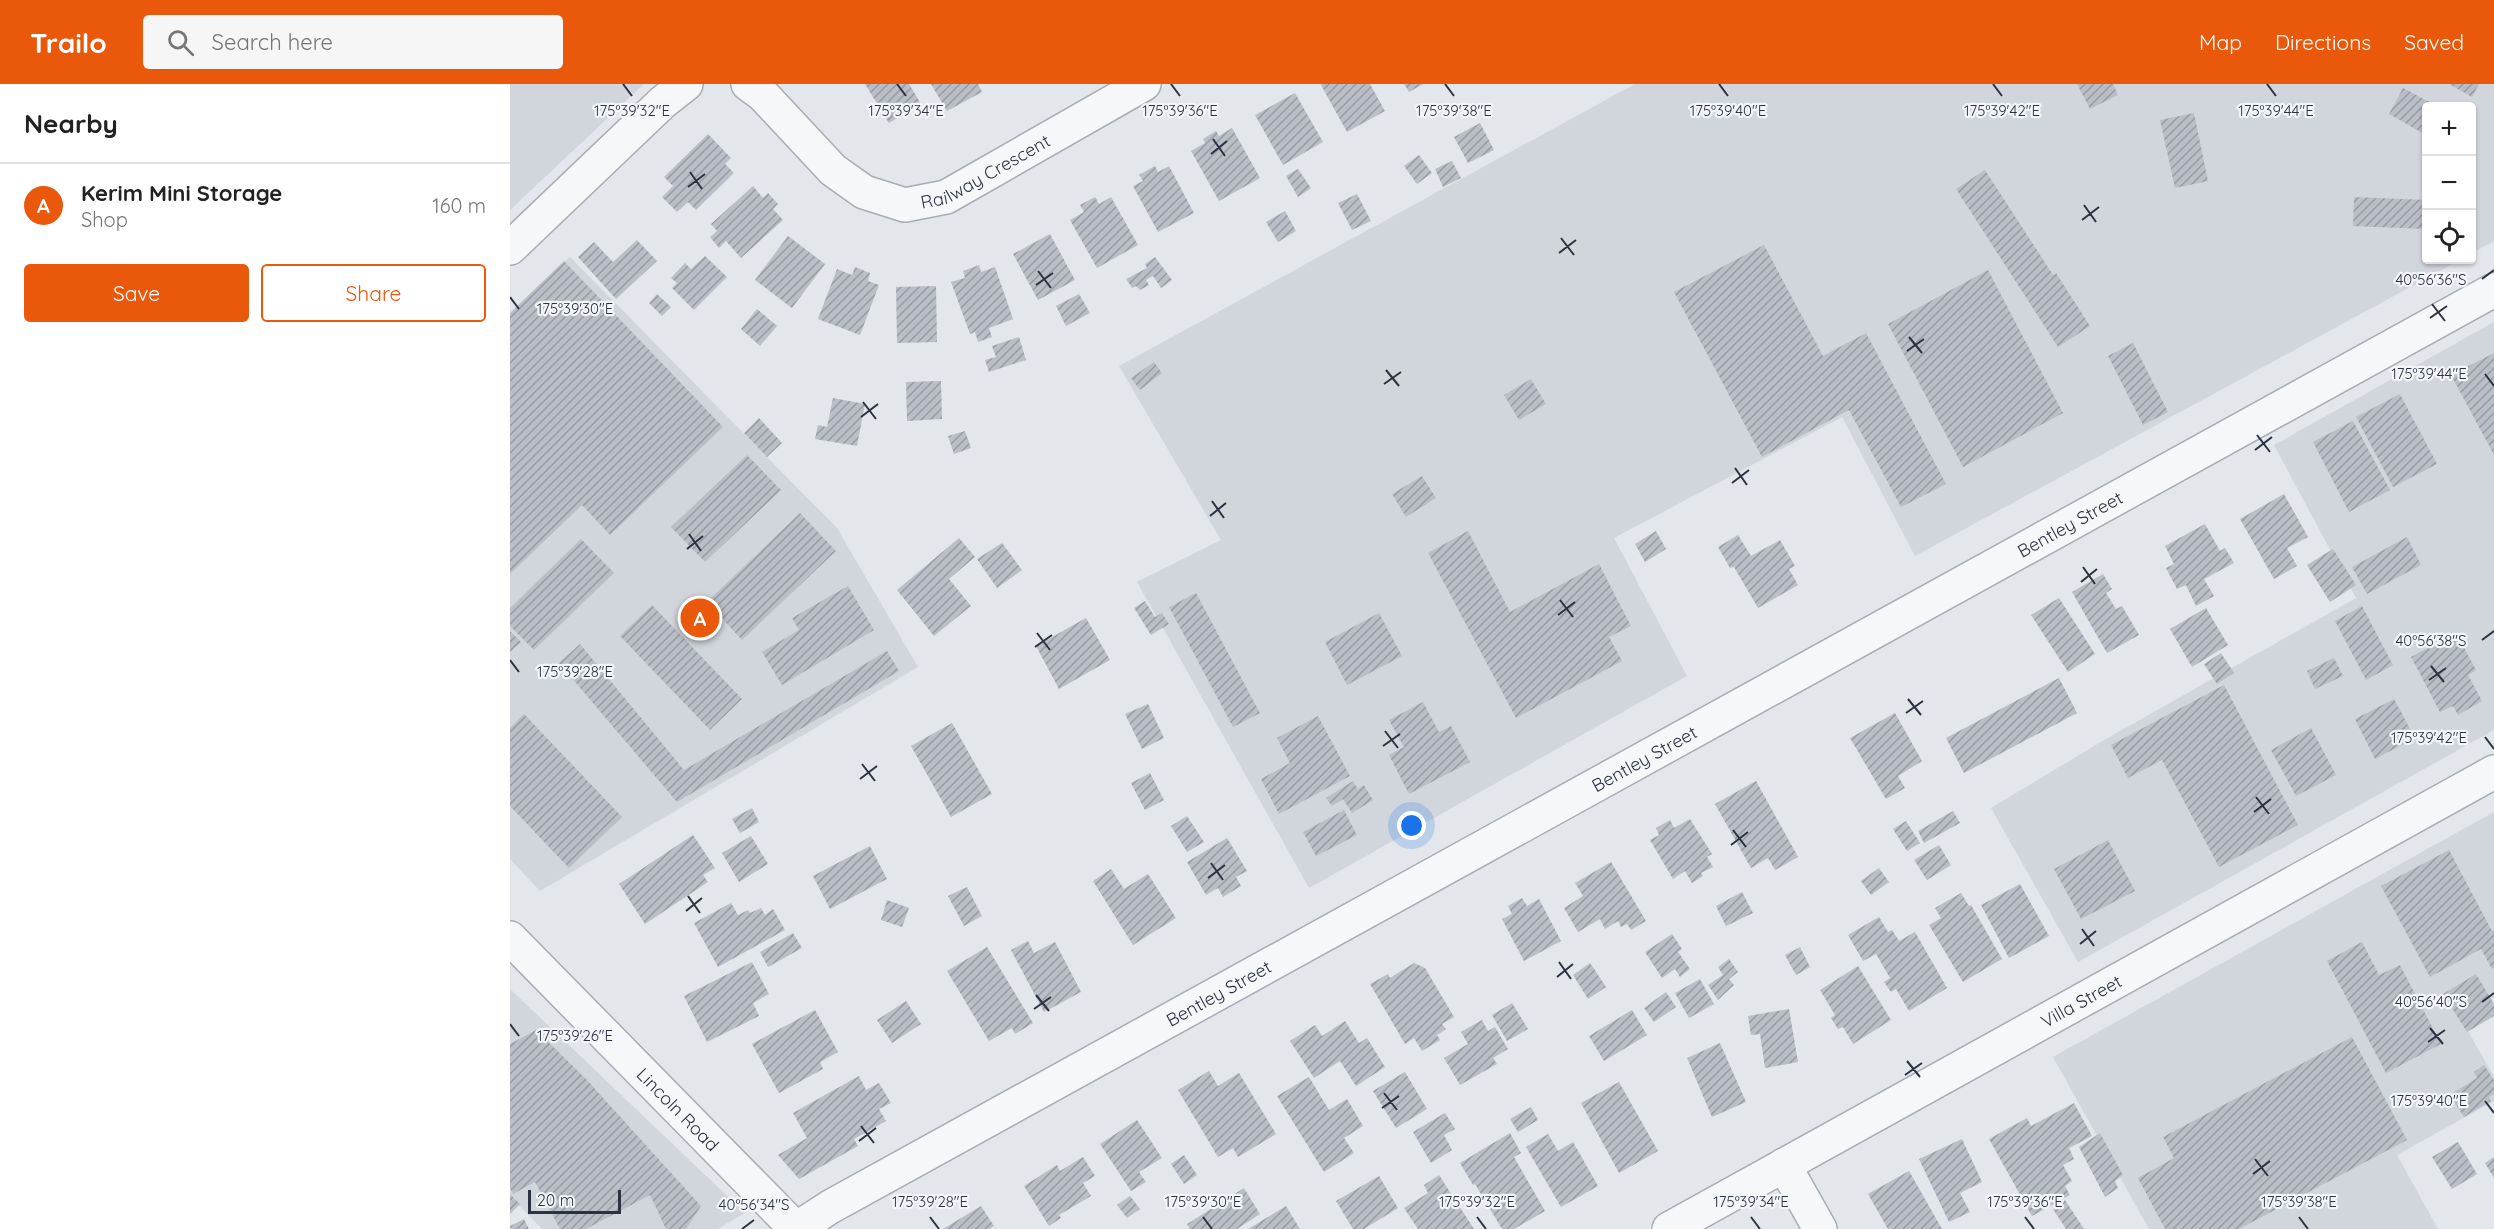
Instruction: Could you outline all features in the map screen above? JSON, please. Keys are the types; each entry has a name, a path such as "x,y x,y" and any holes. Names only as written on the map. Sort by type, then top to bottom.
{"street":[{"path":"510,248 663,102 686,84"},
{"name":"Railway Crescent","path":"748,84 763,95 833,170 864,192 905,205 946,197 1144,84"},
{"name":"Bentley Street","path":"796,1229 830,1207 2494,290"},
{"name":"Villa Street","path":"1668,1229 2494,772"},
{"name":"Lincoln Road","path":"510,938 796,1229"},
{"path":"1784,1165 1820,1229"}],"shaded area":[{"path":"510,84 644,84 510,210"},
{"path":"1635,84 2494,84 2494,241 2476,251 2476,102 2422,102 2422,264 2453,264 1915,556 1842,417 1614,538 1687,676 1309,888 1137,582 1221,540 1119,366"},
{"path":"570,257 837,528 918,667 540,891 510,859 510,315"},
{"path":"2494,322 2494,730 2078,962 1991,808 2106,739 2356,598 2274,445"},
{"path":"2494,812 2494,998 2460,1017 2494,1077 2494,1101 2397,1155 2438,1229 2149,1229 2053,1057"},
{"path":"510,989 745,1213 717,1229 542,1229 510,1196"}],"building":[{"path":"865,84 909,84 921,104 889,123"},
{"path":"931,84 978,84 982,92 947,111"},
{"path":"1322,84 1370,84 1385,111 1347,132"},
{"path":"1404,84 1423,84 1409,92"},
{"path":"2077,84 2113,84 2118,95 2090,109"},
{"path":"2449,84 2479,84 2472,97"},
{"path":"2403,88 2429,102 2422,102 2422,133 2389,114"},
{"path":"1295,93 1323,142 1283,165 1255,115"},
{"path":"2194,113 2208,181 2175,188 2160,120"},
{"path":"1480,123 1494,150 1468,163 1454,137"},
{"path":"1232,128 1260,178 1219,201 1191,151 1205,143 1203,139 1216,131 1219,136"},
{"path":"708,134 731,158 725,164 734,173 696,210 688,202 677,212 662,197 673,186 664,177"},
{"path":"1419,155 1432,173 1417,184 1404,166"},
{"path":"1452,161 1461,178 1443,187 1435,169"},
{"path":"1155,166 1158,172 1169,166 1194,213 1158,232 1133,186 1143,181 1139,175"},
{"path":"1298,169 1311,188 1298,197 1286,176"},
{"path":"1985,170 2053,275 2056,273 2090,326 2058,347 1956,189"},
{"path":"753,186 763,198 768,193 778,204 773,209 783,220 741,258 726,241 719,248 710,237 717,231 711,224"},
{"path":"1357,194 1371,221 1352,230 1338,203"},
{"path":"1095,197 1099,204 1111,197 1138,245 1097,268 1070,220 1084,212 1080,205"},
{"path":"2354,197 2422,200 2422,229 2353,226"},
{"path":"1285,211 1296,231 1278,242 1266,222"},
{"path":"1050,234 1075,280 1038,300 1013,254"},
{"path":"788,236 825,264 792,308 755,280"},
{"path":"637,240 657,261 616,299 578,257 594,242 613,262"},
{"path":"1764,245 1823,356 1866,333 1946,484 1901,507 1849,410 1762,457 1674,292"},
{"path":"705,256 727,277 694,310 672,288 677,283 671,278 685,263 691,269"},
{"path":"1155,257 1172,280 1161,288 1153,276 1146,280 1149,285 1140,290 1136,286 1132,288 1126,279 1147,268 1145,264"},
{"path":"564,261 723,427 610,535 582,505 510,574 510,313"},
{"path":"979,265 981,272 995,267 1013,319 989,328 992,337 978,342 975,332 970,334 951,282 965,278 963,271"},
{"path":"855,267 870,273 868,281 879,285 860,335 818,319 837,269 852,275"},
{"path":"1988,270 2063,413 1963,467 1888,324"},
{"path":"936,286 937,342 897,343 896,287"},
{"path":"657,294 671,307 662,316 649,303"},
{"path":"1079,294 1090,313 1066,326 1056,306"},
{"path":"757,309 777,326 760,346 741,329"},
{"path":"1019,337 1026,360 989,372 985,360 996,357 992,346"},
{"path":"2133,343 2168,412 2143,425 2108,356"},
{"path":"2494,353 2494,455 2451,375"},
{"path":"1154,362 1162,373 1140,390 1131,378"},
{"path":"1531,379 1546,404 1519,420 1504,395"},
{"path":"941,381 942,419 907,421 906,382"},
{"path":"2400,394 2437,464 2393,487 2356,417"},
{"path":"833,398 865,404 857,446 815,439 818,425 827,427"},
{"path":"759,418 782,443 767,457 744,433"},
{"path":"2353,421 2390,490 2349,512 2313,442"},
{"path":"965,431 971,448 954,454 948,436"},
{"path":"747,455 781,490 705,562 671,527"},
{"path":"1422,476 1436,498 1406,517 1392,494"},
{"path":"2284,494 2308,537 2287,548 2297,566 2274,579 2240,519"},
{"path":"800,513 836,551 742,640 707,602"},
{"path":"2205,524 2220,551 2225,548 2234,563 2204,579 2214,596 2196,606 2186,585 2177,589 2166,568 2174,564 2165,546"},
{"path":"1468,531 1510,612 1599,564 1631,626 1609,637 1622,661 1516,718 1428,553"},
{"path":"1656,531 1666,549 1645,562 1635,544"},
{"path":"1738,535 1751,556 1780,540 1795,566 1789,569 1798,585 1758,608 1734,567 1730,568 1718,547"},
{"path":"2407,537 2421,565 2367,594 2352,567"},
{"path":"959,538 975,557 949,579 971,606 934,636 897,590"},
{"path":"581,539 614,573 534,650 510,626 510,608"},
{"path":"1002,543 1022,570 997,588 977,559"},
{"path":"2333,549 2356,585 2330,602 2307,565"},
{"path":"2103,574 2112,589 2106,593 2116,609 2122,606 2139,635 2107,653 2072,592"},
{"path":"848,586 874,630 782,685 762,652 799,630 792,618"},
{"path":"1196,593 1260,713 1233,727 1169,607"},
{"path":"2059,598 2095,654 2068,672 2031,615"},
{"path":"1145,601 1155,617 1162,613 1169,624 1151,635 1134,608"},
{"path":"652,605 742,699 710,730 620,636"},
{"path":"2362,606 2393,665 2366,680 2335,621"},
{"path":"2206,608 2228,645 2192,667 2170,629"},
{"path":"1379,613 1402,656 1347,685 1325,642"},
{"path":"1086,618 1110,660 1059,689 1036,646"},
{"path":"510,631 521,642 510,652"},
{"path":"2456,633 2476,670 2468,675 2482,701 2458,715 2453,706 2440,712 2411,657"},
{"path":"580,644 684,770 887,651 899,671 677,802 559,663"},
{"path":"2221,653 2234,673 2217,684 2204,664"},
{"path":"2334,658 2343,676 2315,689 2307,671"},
{"path":"2059,678 2077,713 1964,773 1946,738"},
{"path":"2224,685 2298,825 2219,867 2162,760 2128,778 2111,745"},
{"path":"2394,699 2415,738 2375,759 2355,719"},
{"path":"1423,702 1439,732 1451,726 1470,762 1409,794 1389,755 1404,747 1389,720"},
{"path":"1148,704 1164,738 1142,749 1125,714"},
{"path":"1895,713 1922,761 1898,776 1905,788 1886,799 1850,738"},
{"path":"524,714 622,817 569,868 510,806 510,728"},
{"path":"1318,716 1350,776 1279,814 1261,779 1290,763 1277,738"},
{"path":"952,723 992,794 951,817 911,746"},
{"path":"2311,728 2336,775 2296,796 2271,750"},
{"path":"1150,773 1164,800 1145,810 1131,783"},
{"path":"1353,781 1358,789 1364,785 1373,800 1352,813 1343,799 1332,806 1326,798"},
{"path":"1756,781 1798,857 1775,870 1768,858 1751,868 1715,804"},
{"path":"752,808 759,822 740,833 732,819"},
{"path":"1344,810 1357,835 1316,856 1303,832"},
{"path":"1953,811 1960,823 1924,843 1918,831"},
{"path":"1187,816 1204,842 1187,852 1171,826"},
{"path":"1690,819 1712,854 1707,857 1713,867 1701,873 1703,876 1692,883 1685,871 1673,879 1650,840 1659,835 1656,828 1670,820 1674,828"},
{"path":"1906,821 1920,843 1907,851 1893,829"},
{"path":"693,835 715,868 703,875 708,882 645,924 619,884"},
{"path":"751,836 768,864 739,882 722,853"},
{"path":"1227,838 1247,871 1236,877 1241,886 1223,897 1218,888 1206,895 1187,862"},
{"path":"2108,840 2135,891 2081,919 2054,869"},
{"path":"1939,845 1951,865 1927,880 1914,860"},
{"path":"870,846 887,879 830,909 813,876"},
{"path":"2449,850 2492,931 2494,930 2494,968 2492,969 2481,949 2430,977 2381,886"},
{"path":"1611,862 1646,921 1631,930 1627,924 1621,927 1618,921 1605,929 1600,919 1578,932 1564,908 1583,896 1575,883"},
{"path":"1879,868 1889,882 1871,895 1861,881"},
{"path":"1111,869 1124,889 1148,874 1176,918 1133,945 1093,881"},
{"path":"2020,884 2049,936 2009,958 1981,905"},
{"path":"967,887 982,916 964,926 948,896"},
{"path":"1742,892 1753,913 1726,926 1716,906"},
{"path":"1961,893 1969,906 1971,905 2002,959 1963,982 1929,925 1941,918 1935,908"},
{"path":"1522,898 1527,906 1539,899 1561,941 1524,961 1502,919 1512,914 1508,906"},
{"path":"887,900 909,908 902,927 881,920"},
{"path":"731,903 738,915 748,910 750,913 761,908 765,915 773,909 785,930 718,967 694,923"},
{"path":"1879,917 1888,932 1892,930 1899,941 1915,932 1947,988 1909,1011 1896,989 1891,992 1884,982 1890,978 1876,954 1863,961 1848,935"},
{"path":"793,933 802,948 768,967 760,952"},
{"path":"1672,934 1682,949 1678,952 1690,969 1680,977 1675,969 1662,978 1645,952"},
{"path":"1028,941 1034,953 1055,942 1081,992 1044,1012 1011,950"},
{"path":"2362,942 2379,975 2400,965 2441,1044 2386,1073 2327,961"},
{"path":"987,947 1033,1023 1015,1034 1012,1028 989,1041 947,971"},
{"path":"1800,947 1810,967 1796,975 1785,955"},
{"path":"1729,959 1738,972 1729,979 1734,985 1718,1000 1708,985 1723,975 1718,967"},
{"path":"752,962 769,994 753,1003 759,1016 707,1042 684,996"},
{"path":"1414,963 1425,968 1454,1017 1442,1024 1446,1029 1437,1035 1440,1040 1422,1051 1414,1038 1405,1044 1370,984 1388,974 1390,978"},
{"path":"1590,963 1606,987 1588,999 1573,975"},
{"path":"1858,966 1891,1020 1853,1044 1843,1027 1838,1029 1831,1018 1835,1015 1820,990"},
{"path":"2476,974 2494,1004 2494,1016 2467,1032 2443,994"},
{"path":"1700,979 1714,1004 1689,1018 1675,993"},
{"path":"1666,992 1676,1007 1654,1022 1644,1008"},
{"path":"906,1001 921,1024 892,1043 877,1020"},
{"path":"1512,1003 1528,1029 1507,1041 1492,1015"},
{"path":"1789,1009 1798,1062 1765,1068 1760,1034 1751,1035 1748,1016"},
{"path":"815,1010 838,1052 820,1062 823,1069 779,1093 752,1044"},
{"path":"1632,1010 1647,1035 1604,1061 1589,1036"},
{"path":"1482,1020 1488,1031 1495,1027 1508,1049 1493,1058 1497,1064 1460,1085 1444,1058 1468,1044 1461,1032"},
{"path":"1345,1021 1359,1043 1367,1038 1385,1067 1356,1086 1340,1061 1314,1078 1290,1041 1315,1025 1322,1036"},
{"path":"536,1030 586,1079 701,1206 686,1229 666,1229 650,1195 586,1229 560,1229 535,1182 513,1194 510,1188 510,1044"},
{"path":"2352,1037 2407,1140 2239,1229 2165,1229 2138,1178 2174,1158 2163,1137"},
{"path":"1720,1043 1746,1102 1712,1117 1687,1058"},
{"path":"2484,1065 2494,1080 2494,1094 2489,1097 2491,1101 2464,1117 2450,1095 2477,1078 2474,1072"},
{"path":"1209,1071 1218,1086 1239,1073 1276,1134 1238,1157 1233,1148 1218,1157 1178,1090"},
{"path":"1405,1072 1427,1109 1396,1128 1373,1091"},
{"path":"859,1076 866,1090 879,1083 891,1103 879,1109 886,1121 854,1139 858,1146 799,1179 778,1155 807,1138 793,1113"},
{"path":"1309,1077 1329,1110 1347,1099 1363,1126 1344,1138 1354,1153 1324,1172 1277,1096"},
{"path":"1619,1082 1658,1151 1619,1173 1581,1103"},
{"path":"2074,1103 2092,1136 2069,1148 2074,1159 2063,1165 2072,1181 2065,1186 2070,1195 2032,1216 1989,1139 2027,1118 2031,1126"},
{"path":"1531,1107 1538,1120 1518,1132 1510,1119"},
{"path":"1445,1113 1455,1129 1444,1135 1452,1150 1431,1163 1413,1132"},
{"path":"1137,1120 1162,1158 1139,1172 1146,1182 1131,1191 1100,1144"},
{"path":"1510,1133 1521,1153 1514,1157 1545,1211 1514,1229 1502,1229 1460,1163"},
{"path":"2100,1133 2123,1175 2115,1181 2118,1188 2105,1197 2079,1147"},
{"path":"1548,1134 1558,1151 1573,1142 1598,1186 1561,1207 1526,1147"},
{"path":"1962,1139 1982,1182 1960,1193 1970,1212 1949,1222 1919,1159"},
{"path":"2458,1142 2477,1174 2452,1189 2432,1157"},
{"path":"1184,1155 1197,1175 1184,1184 1171,1164"},
{"path":"1083,1157 1095,1176 1083,1183 1091,1196 1059,1215 1061,1218 1049,1226 1024,1186 1057,1165 1060,1171"},
{"path":"2494,1157 2494,1178 2485,1163"},
{"path":"1909,1171 1942,1229 1888,1229 1868,1194"},
{"path":"1439,1175 1474,1229 1418,1229 1404,1208 1428,1193 1424,1185"},
{"path":"1379,1176 1398,1208 1364,1229 1353,1229 1336,1201"},
{"path":"1244,1188 1260,1214 1237,1229 1190,1229 1187,1224"},
{"path":"510,1194 520,1204 510,1214"},
{"path":"1130,1196 1140,1209 1127,1218 1117,1205"},
{"path":"2065,1200 2084,1229 2066,1229 2053,1209"},
{"path":"981,1206 994,1226 989,1229 943,1229"},
{"path":"1286,1206 1300,1229 1248,1229"},
{"path":"524,1219 529,1229 510,1229 510,1226"}],"place":[{"name":"Kerim Mini Storage","path":"700,618"}]}
